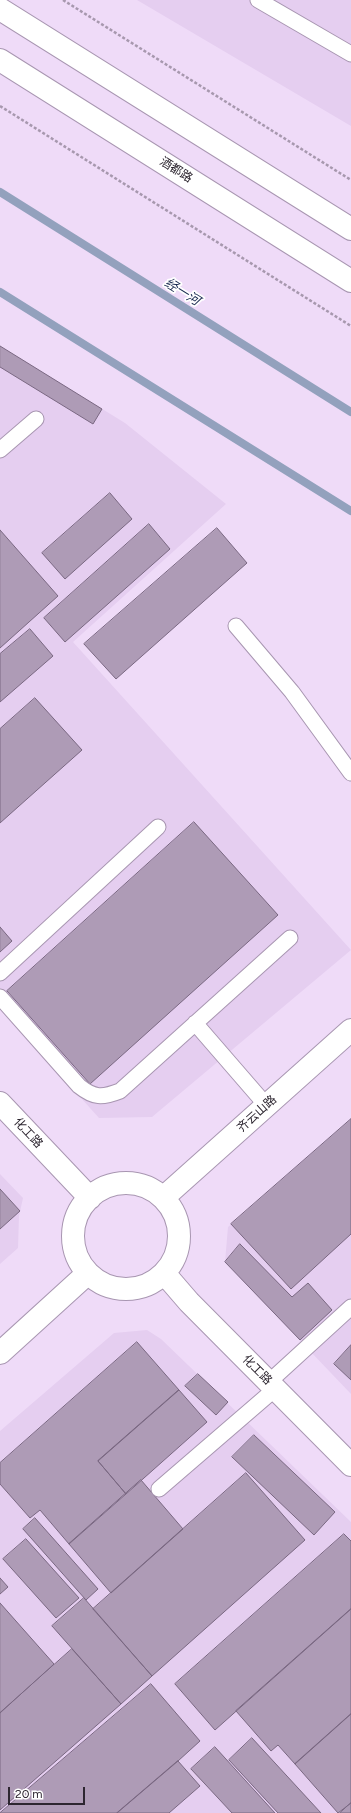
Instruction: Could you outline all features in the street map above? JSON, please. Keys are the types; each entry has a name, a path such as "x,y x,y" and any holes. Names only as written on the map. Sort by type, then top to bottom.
{"street":[{"path":"0,9 351,229"},
{"name":"酒都路","path":"0,60 351,281"},
{"name":"齐云山路","path":"163,1198 351,1030"},
{"name":"化工路","path":"0,1103 90,1198"},
{"path":"126,1183 140,1185 152,1190 163,1198 173,1211 178,1226 179,1243 174,1260 164,1273 153,1282 140,1287 126,1289 112,1287 99,1282 88,1273 81,1264 76,1253 74,1229 83,1207 90,1198 101,1190 114,1185 126,1183"},
{"path":"0,1354 88,1273"},
{"name":"化工路","path":"164,1273 189,1302 351,1465"}],"lane":[{"path":"258,0 351,54"},
{"path":"0,450 36,419"},
{"path":"236,626 292,692 339,759 351,773"},
{"path":"0,972 158,826"},
{"path":"0,997 79,1086 89,1094 99,1096 110,1095 120,1091 290,938"},
{"path":"195,1023 266,1105"},
{"path":"159,1490 272,1385 351,1307"}],"path":[{"path":"63,0 351,180"},
{"path":"0,106 351,326"}],"shaded area":[{"path":"137,0 351,0 351,126"},
{"path":"0,346 125,423 226,504 73,642 351,950 152,1117 99,1118 0,1008"},
{"path":"351,1119 351,1394 225,1262 228,1227"},
{"path":"0,1174 23,1198 19,1216 18,1248 0,1264"},
{"path":"147,1330 161,1339 351,1522 351,1813 0,1813 0,1431 114,1333"}],"building":[{"path":"0,346 102,409 93,424 0,367"},
{"path":"110,493 132,519 65,579 42,553"},
{"path":"149,524 170,549 65,642 44,618"},
{"path":"217,528 247,563 116,679 84,644"},
{"path":"0,530 58,596 0,648"},
{"path":"30,629 53,656 0,702 0,654"},
{"path":"35,698 82,750 0,823 0,729"},
{"path":"194,822 278,915 90,1084 7,991"},
{"path":"0,927 12,941 0,952"},
{"path":"351,1119 351,1234 291,1289 231,1224"},
{"path":"0,1189 20,1211 0,1229"},
{"path":"240,1244 292,1297 308,1283 332,1310 300,1340 225,1262"},
{"path":"137,1342 179,1390 98,1461 126,1494 69,1544 40,1510 30,1518 0,1484 0,1463"},
{"path":"351,1345 351,1380 334,1364"},
{"path":"198,1374 228,1402 216,1415 185,1386"},
{"path":"179,1390 207,1422 126,1494 98,1461"},
{"path":"254,1435 335,1512 314,1535 232,1457"},
{"path":"246,1473 305,1540 152,1676 93,1609"},
{"path":"141,1480 183,1529 111,1593 69,1544"},
{"path":"35,1518 98,1589 86,1600 23,1529"},
{"path":"344,1534 351,1541 351,1609 215,1730 175,1684"},
{"path":"26,1539 79,1598 56,1618 3,1559"},
{"path":"0,1578 8,1587 0,1594"},
{"path":"84,1598 152,1676 121,1704 52,1626"},
{"path":"0,1603 54,1664 0,1713"},
{"path":"351,1609 351,1714 295,1764 278,1745 271,1751 236,1711"},
{"path":"72,1649 121,1704 0,1810 0,1713"},
{"path":"151,1684 200,1741 178,1761 117,1813 0,1813"},
{"path":"351,1714 351,1803 338,1813 295,1764"},
{"path":"252,1738 321,1813 278,1813 229,1760"},
{"path":"215,1747 275,1813 232,1813 191,1769"},
{"path":"178,1761 200,1786 169,1813 117,1813"},
{"path":"351,1803 351,1813 340,1813"}],"waterway":[{"name":"经一河","path":"0,192 351,412"},
{"name":"经一河","path":"0,292 351,511"}]}
